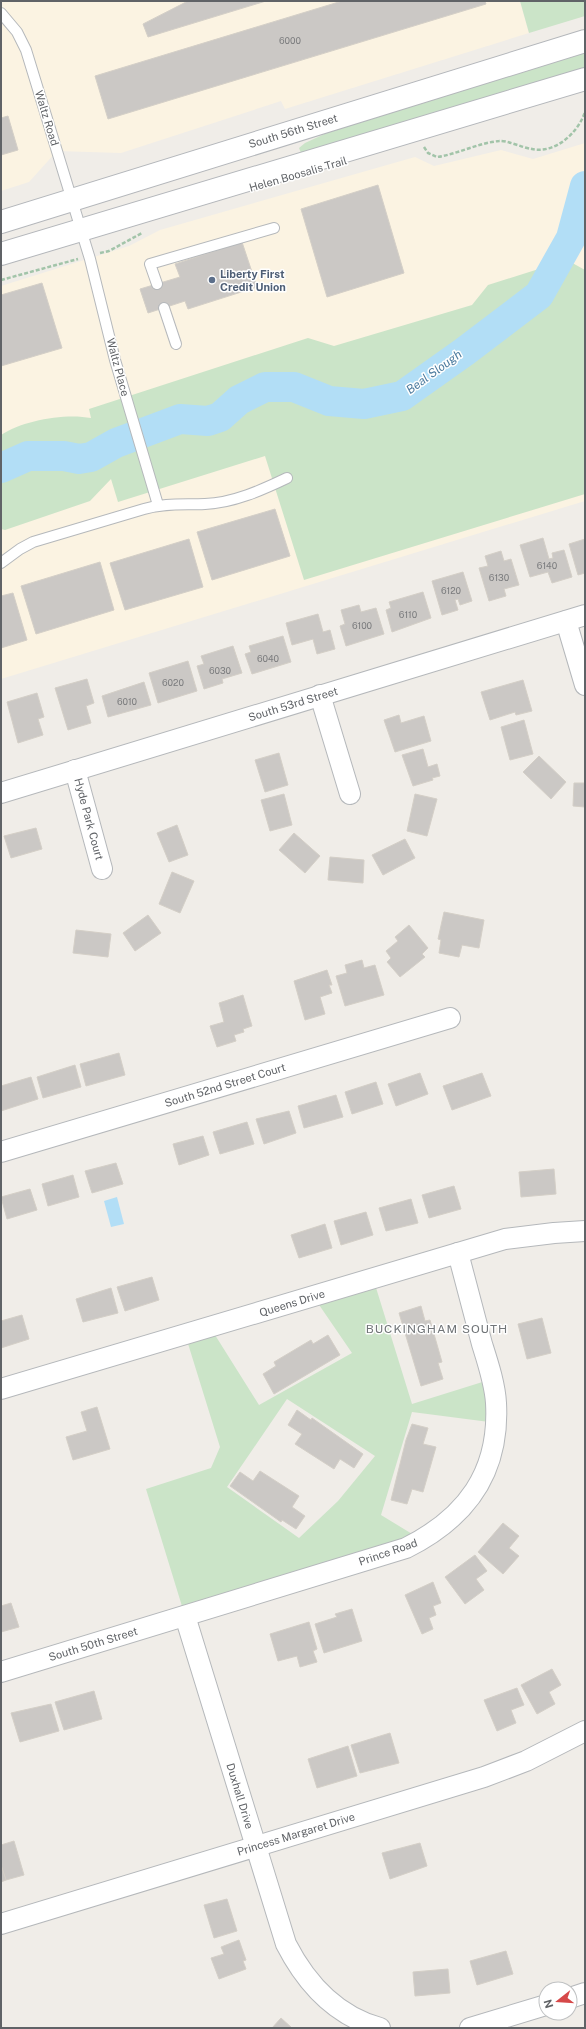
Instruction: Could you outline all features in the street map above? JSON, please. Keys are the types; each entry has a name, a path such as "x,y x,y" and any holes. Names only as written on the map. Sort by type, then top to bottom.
{"main road":[{"name":"South 56th Street","path":"1,222 71,199 585,41"},
{"path":"1,254 585,79"}],"street":[{"name":"South 53rd Street","path":"1,793 585,615"},
{"path":"566,621 585,685"},
{"path":"320,696 350,794"},
{"name":"Hyde Park Court","path":"75,770 102,869"},
{"name":"South 52nd Street Court","path":"1,1152 450,1018"},
{"name":"Queens Drive","path":"1,1389 505,1239 585,1231"},
{"name":"Prince Road","path":"185,1616 406,1548 430,1536 462,1509 477,1488 493,1449 497,1423 496,1402 492,1380 458,1253"},
{"name":"South 50th Street","path":"1,1672 185,1616"},
{"name":"Duxhall Drive","path":"185,1616 284,1938 298,1967 313,1987 332,2004 350,2016 380,2028"},
{"name":"Princess Margaret Drive","path":"1,1924 484,1777 526,1761 585,1731"},
{"path":"470,2028 538,2007"}],"lane":[{"name":"Waltz Road","path":"1,13 17,32 26,50 81,229"},
{"path":"157,284 150,264 274,228"},
{"name":"Waltz Place","path":"81,229 133,423 158,505"},
{"path":"164,308 176,344"},
{"path":"1,563 20,549 42,539 158,505 179,503 206,504 223,502 264,489 287,478"}],"path":[{"path":"422,145 428,153 437,157 501,140 534,150 548,148 564,141 581,124 585,112"},
{"path":"1,280 46,267 57,266 109,250 146,231"}],"shaded area":[{"path":"1,1 520,1 529,33 285,109 281,101 121,153 57,151 29,182 1,191"},
{"path":"585,143 585,501 1,679 1,286 129,246 160,230 415,157 434,166 501,150 533,159"}],"green space":[{"path":"520,1 585,1 585,16 529,33"},
{"path":"585,53 585,68 364,137 301,153 299,148 305,143 331,131"},
{"path":"567,260 585,270 585,494 304,580 265,456 118,502 111,479 90,501 5,530 1,529 1,435 10,430 21,425 57,417 69,416 91,418 89,409 308,338 334,346 472,305 488,285"},
{"path":"373,1278 412,1404 492,1379 497,1423 412,1412 381,1515 422,1540 185,1616 146,1489 211,1468 220,1447 185,1334 210,1327 259,1405 352,1353 313,1296","holes":["287,1399 375,1456 338,1501 299,1538 227,1487"]}],"water":[{"path":"117,1197 124,1224 111,1227 104,1201"}],"building":[{"path":"188,1 266,1 148,37 143,24"},
{"path":"342,1 485,1 486,4 108,119 95,76"},
{"path":"8,116 18,150 1,155 1,118"},
{"path":"378,185 404,273 327,297 301,209"},
{"name":"Liberty First Credit Union","path":"242,242 257,287 188,309 185,301 148,313 140,289 180,277 175,264"},
{"path":"42,283 62,348 1,366 1,295"},
{"path":"275,509 290,556 212,580 197,532"},
{"path":"543,538 549,559 553,558 552,553 564,550 572,577 552,583 548,572 530,577 520,545"},
{"path":"189,539 203,587 125,610 110,563"},
{"path":"585,539 585,573 578,575 569,544"},
{"path":"501,551 504,561 511,559 519,585 504,589 506,596 489,601 479,568 488,566 485,556"},
{"path":"100,562 114,610 36,634 21,586"},
{"path":"463,572 472,601 460,605 458,599 455,600 458,610 442,615 432,581"},
{"path":"423,592 431,618 392,632 386,610 391,608 389,602"},
{"path":"13,593 27,640 1,648 1,596"},
{"path":"359,605 361,612 376,608 384,634 346,646 340,626 345,624 341,610"},
{"path":"318,614 323,632 330,630 335,649 317,654 313,639 292,645 286,623"},
{"path":"283,636 291,662 252,674 245,654 251,652 249,646"},
{"path":"233,646 242,673 222,679 223,683 204,689 197,666 204,664 201,656"},
{"path":"188,661 197,691 158,703 149,673"},
{"path":"87,679 94,703 86,706 91,723 68,730 55,688"},
{"path":"523,680 532,711 516,715 515,712 490,720 481,692"},
{"path":"144,682 151,705 108,717 102,696"},
{"path":"37,693 44,717 38,719 43,735 18,743 7,702"},
{"path":"399,715 401,723 424,716 431,741 395,752 384,720"},
{"path":"524,720 533,754 510,760 501,727"},
{"path":"423,749 428,767 437,764 440,776 432,778 433,780 413,786 402,755"},
{"path":"279,753 288,785 265,792 255,760"},
{"path":"539,756 566,782 551,799 523,772"},
{"path":"574,783 585,783 585,807 573,806"},
{"path":"284,794 292,825 270,831 261,800"},
{"path":"415,794 437,799 427,836 407,831"},
{"path":"177,825 188,855 169,862 157,833"},
{"path":"36,828 42,849 11,858 4,836"},
{"path":"294,833 320,856 305,873 279,850"},
{"path":"405,839 415,858 383,875 372,855"},
{"path":"330,857 364,860 363,883 328,880"},
{"path":"172,872 194,881 180,913 159,904"},
{"path":"444,912 484,920 479,948 462,945 459,957 439,953 441,940 438,939"},
{"path":"148,915 161,933 135,951 123,933"},
{"path":"409,925 428,948 422,954 425,957 400,977 387,962 391,958 386,951 398,941 395,937"},
{"path":"76,930 111,934 108,957 73,953"},
{"path":"362,960 364,968 375,965 384,995 345,1006 336,976 347,973 345,965"},
{"path":"327,970 332,985 329,985 332,993 320,997 325,1014 305,1020 294,981"},
{"path":"243,995 252,1026 243,1029 244,1032 234,1035 236,1041 217,1047 210,1026 224,1022 219,1003"},
{"path":"119,1053 125,1075 86,1086 80,1064"},
{"path":"75,1065 81,1087 43,1098 37,1077"},
{"path":"420,1073 428,1094 396,1106 388,1084"},
{"path":"482,1073 491,1096 452,1110 443,1086"},
{"path":"31,1077 38,1099 1,1111 1,1086"},
{"path":"376,1082 383,1104 352,1114 345,1092"},
{"path":"336,1095 343,1117 304,1128 298,1106"},
{"path":"289,1111 296,1133 264,1144 256,1119"},
{"path":"247,1122 254,1144 220,1154 213,1132"},
{"path":"203,1136 209,1155 179,1165 173,1144"},
{"path":"116,1163 123,1184 92,1193 85,1171"},
{"path":"554,1169 556,1194 521,1197 519,1172"},
{"path":"73,1175 79,1197 48,1206 42,1184"},
{"path":"454,1186 461,1209 429,1218 422,1195"},
{"path":"30,1189 37,1210 7,1219 1,1197"},
{"path":"411,1199 418,1223 386,1231 379,1208"},
{"path":"366,1212 373,1235 341,1245 334,1221"},
{"path":"325,1224 332,1248 299,1258 291,1235"},
{"path":"152,1277 159,1300 125,1311 117,1287"},
{"path":"111,1288 118,1313 83,1322 76,1299"},
{"path":"421,1306 425,1321 430,1320 442,1362 438,1363 443,1379 421,1386 399,1313"},
{"path":"22,1315 29,1339 1,1348 1,1321"},
{"path":"542,1318 551,1353 527,1359 518,1324"},
{"path":"328,1335 340,1355 274,1394 263,1374 276,1366 274,1362 311,1340 313,1344"},
{"path":"97,1407 110,1449 73,1460 66,1437 87,1431 81,1412"},
{"path":"297,1410 311,1420 312,1418 363,1454 354,1468 340,1459 334,1469 295,1444 302,1434 288,1425"},
{"path":"412,1424 428,1428 423,1444 436,1447 423,1492 412,1489 407,1504 391,1500 406,1440"},
{"path":"260,1471 299,1496 292,1507 305,1516 296,1529 282,1520 281,1522 230,1486 240,1472 253,1481"},
{"path":"503,1523 519,1536 509,1548 519,1556 503,1574 478,1552"},
{"path":"475,1555 487,1571 476,1579 484,1590 465,1604 445,1577"},
{"path":"433,1582 441,1603 433,1606 436,1615 429,1618 433,1629 422,1634 405,1595"},
{"path":"11,1603 19,1627 1,1632 1,1606"},
{"path":"352,1609 362,1641 324,1653 315,1624 337,1617 335,1614"},
{"path":"309,1622 317,1649 313,1651 317,1662 300,1667 297,1656 278,1661 270,1634"},
{"path":"552,1669 561,1685 549,1692 555,1704 537,1714 521,1685"},
{"path":"517,1688 524,1705 511,1710 516,1723 497,1731 484,1700"},
{"path":"94,1691 102,1719 64,1730 55,1702"},
{"path":"51,1704 59,1731 20,1742 11,1713"},
{"path":"390,1733 399,1763 360,1773 351,1745"},
{"path":"348,1746 357,1776 317,1788 308,1759"},
{"path":"14,1841 24,1875 6,1880 1,1865 1,1845"},
{"path":"420,1843 427,1866 390,1879 382,1853"},
{"path":"1,1865 6,1880 1,1882"},
{"path":"227,1899 237,1931 214,1938 204,1905"},
{"path":"239,1940 246,1960 243,1961 246,1969 219,1979 211,1958 224,1954 221,1947"},
{"path":"506,1951 513,1974 477,1985 470,1961"},
{"path":"448,1969 450,1993 415,1996 413,1972"},
{"path":"281,2018 292,2028 272,2028"}],"waterway":[{"name":"Beal Slough","path":"1,468 28,456 64,456 79,459 91,457 116,443 180,419 208,421 220,417 239,400 265,387 294,387 329,401 364,404 402,396 464,352 539,295 571,238 585,186"}],"place":[{"name":"Liberty First Credit Union","path":"212,280"}],"district":[{"name":"BUCKINGHAM SOUTH","path":"437,1329"}]}
